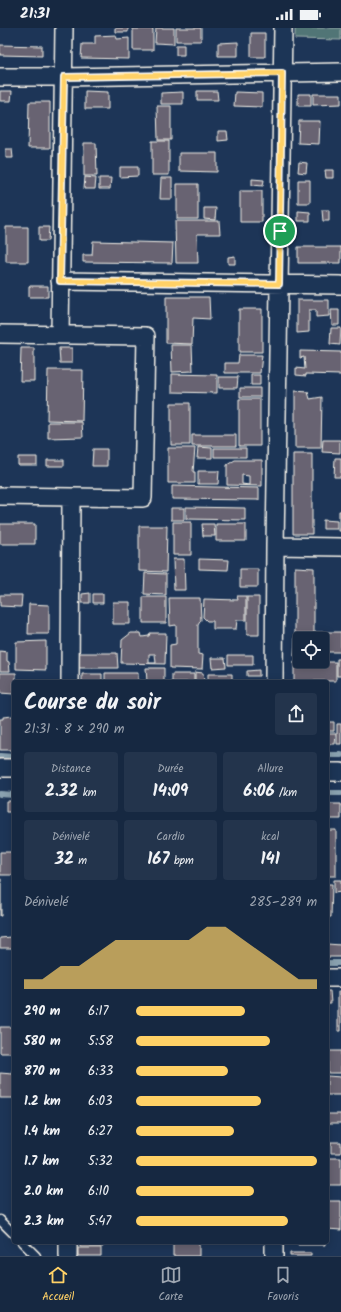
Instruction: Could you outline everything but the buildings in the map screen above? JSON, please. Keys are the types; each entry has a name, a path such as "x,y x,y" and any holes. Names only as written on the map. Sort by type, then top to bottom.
{"street":[{"path":"60,335 64,28"},
{"path":"274,680 283,28"},
{"path":"0,77 341,72"},
{"path":"60,281 341,285"},
{"path":"0,334 146,336 144,498 0,496"},
{"path":"70,680 71,497"},
{"path":"275,546 341,547"},
{"path":"0,768 12,768"},
{"path":"329,772 341,772"},
{"path":"329,978 341,978"},
{"path":"68,1244 68,1256"},
{"path":"274,1244 274,1256"}],"lane":[{"path":"0,1220 12,1232"},
{"path":"24,1244 36,1256"}],"green space":[{"path":"295,28 341,28 341,40 295,39"}],"waterway":[{"path":"329,755 341,755"},
{"path":"0,756 12,757"},
{"path":"329,793 341,793"},
{"path":"0,794 12,795"},
{"path":"329,963 341,963"}],"route":[{"path":"282,73 280,231 279,284 60,281 64,77 282,73"}]}
